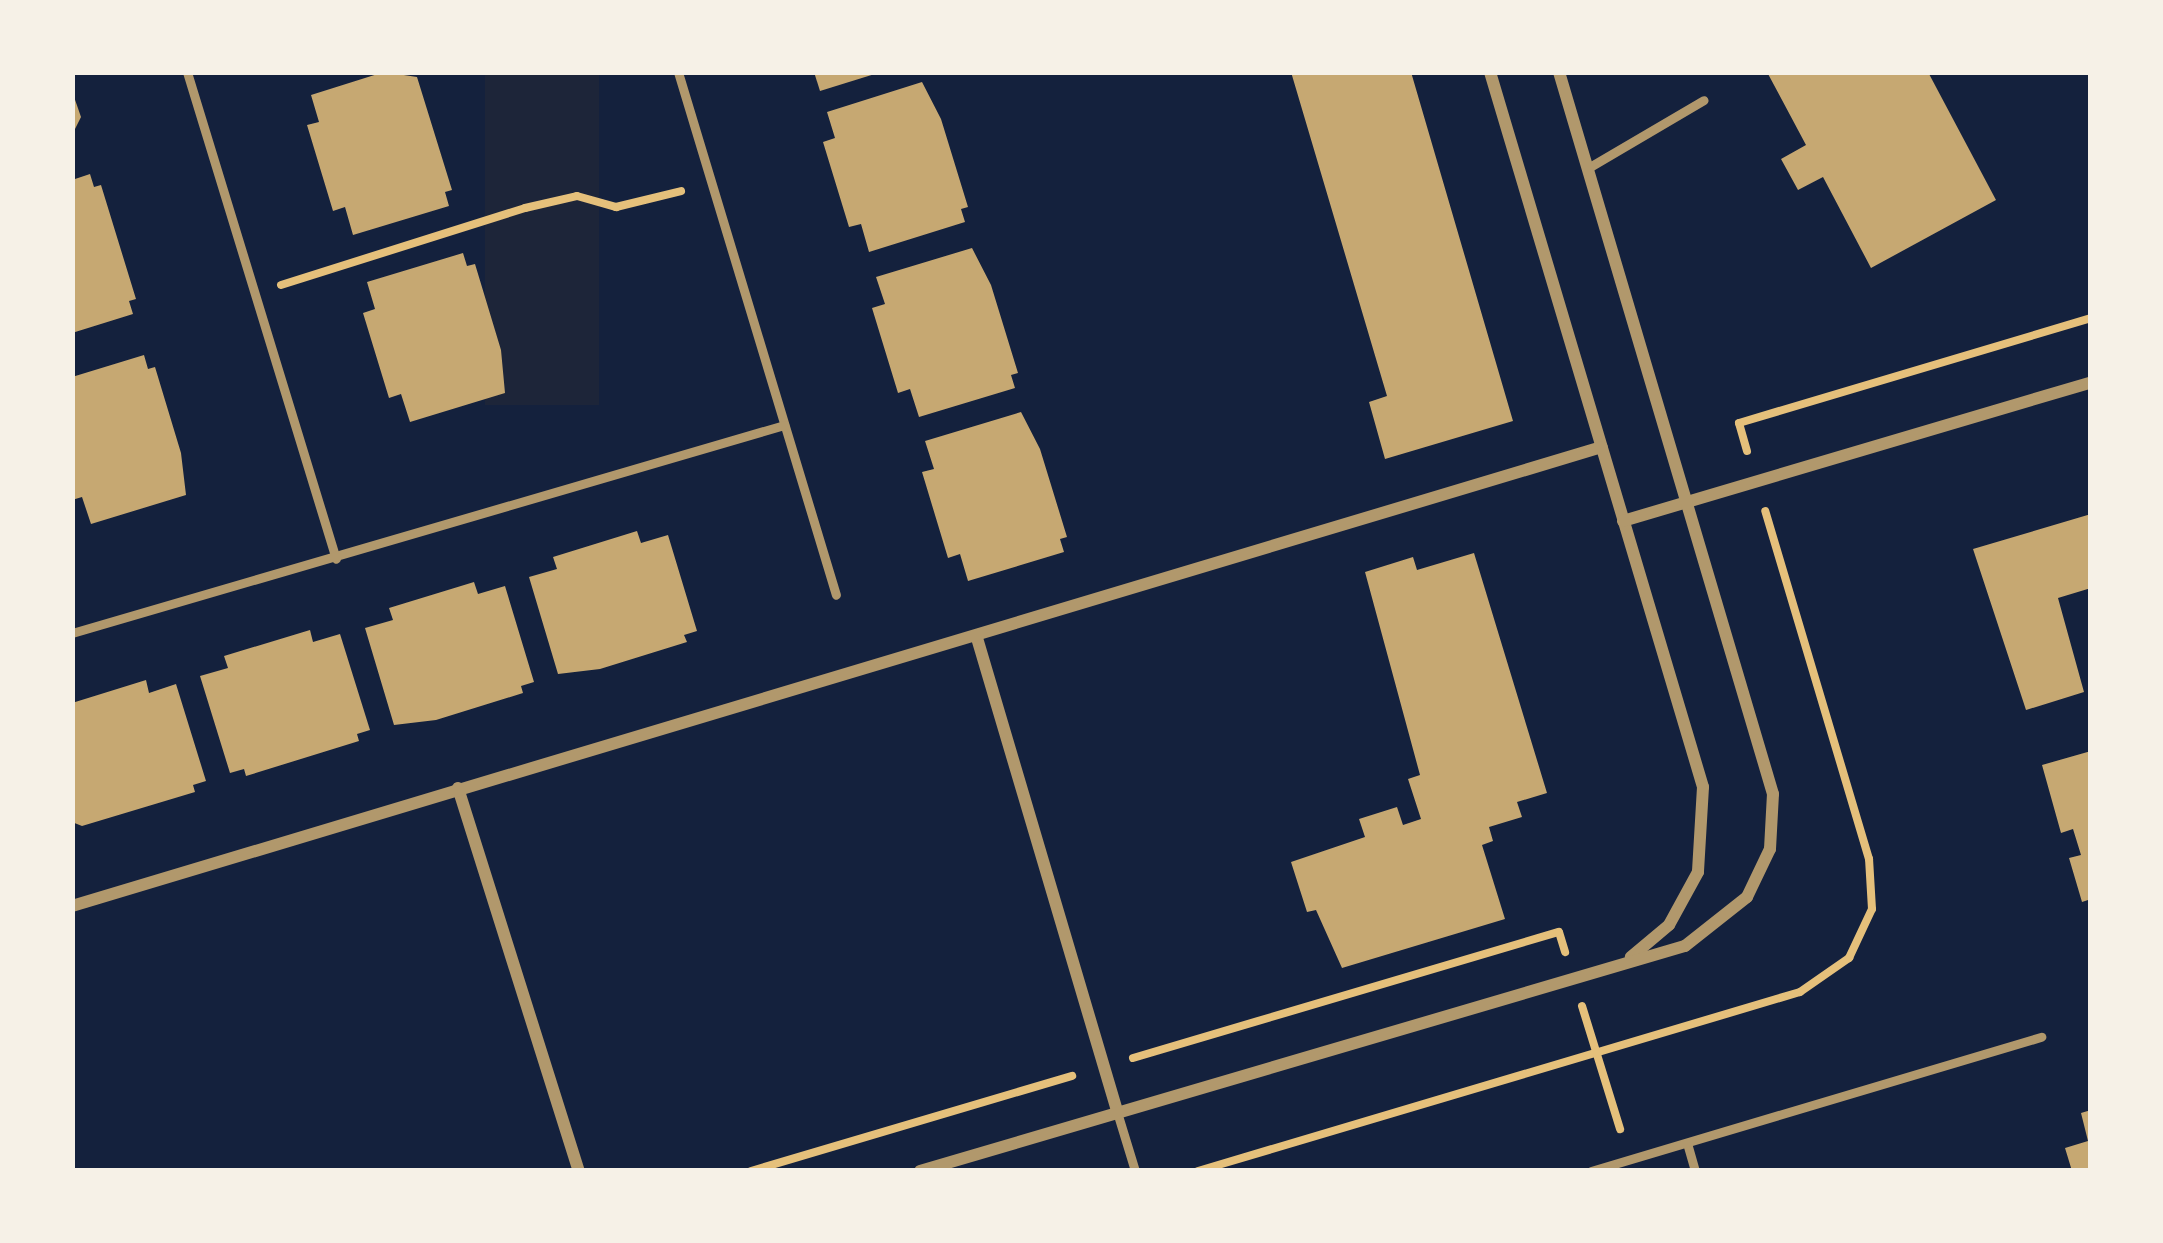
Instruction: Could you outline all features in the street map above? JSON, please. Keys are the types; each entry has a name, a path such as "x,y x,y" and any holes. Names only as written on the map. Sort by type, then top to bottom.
{"street":[{"path":"1490,72 1706,816 1687,898 1669,925 1620,964"},
{"path":"920,1171 1685,946 1729,918 1760,874 1774,821 1559,72"},
{"path":"1623,521 2091,382"},
{"path":"72,906 1602,448"},
{"path":"977,638 1118,1112"},
{"path":"458,788 579,1171"}],"lane":[{"path":"187,72 336,559"},
{"path":"678,72 836,595"},
{"path":"1588,168 1704,100"},
{"path":"72,633 784,425"},
{"path":"1591,1171 2042,1036"},
{"path":"1118,1112 1135,1171"},
{"path":"1687,1143 1695,1171"}],"path":[{"path":"255,293 525,208 577,196 616,208 711,182"},
{"path":"1756,482 1738,423 2091,318"}],"shaded area":[{"path":"485,72 599,72 599,405 485,405"}],"building":[{"path":"384,72 417,77 452,190 445,192 449,206 353,235 345,207 333,211 307,125 319,122 311,95"},
{"path":"814,72 878,72 878,73 820,91"},
{"path":"1291,72 1411,72 1513,421 1385,459 1369,402 1387,396"},
{"path":"1767,72 1928,72 1996,200 1871,268 1823,177 1798,190 1781,159 1806,145"},
{"path":"922,82 941,119 968,207 961,209 965,222 869,252 861,224 849,227 823,142 835,138 827,112"},
{"path":"72,91 81,117 72,135"},
{"path":"90,174 94,187 101,185 136,299 129,301 133,314 72,333 72,180"},
{"path":"972,248 991,285 1018,373 1011,375 1015,388 919,417 910,389 898,393 872,308 885,304 876,277"},
{"path":"463,253 467,266 475,264 501,350 505,393 410,422 401,394 389,398 363,313 375,309 367,282"},
{"path":"144,355 148,369 155,367 181,453 186,495 91,524 82,497 72,500 72,377"},
{"path":"1021,412 1040,449 1067,537 1060,539 1064,552 968,581 960,554 948,558 922,472 934,469 925,441"},
{"path":"2091,514 2091,588 2058,598 2084,692 2026,710 1973,549"},
{"path":"637,531 641,543 668,535 697,631 684,635 687,642 600,669 558,674 529,577 557,569 553,557"},
{"path":"1474,553 1547,793 1517,802 1522,817 1489,827 1493,841 1482,845 1505,919 1342,968 1316,910 1307,912 1291,862 1365,837 1359,819 1397,807 1403,825 1421,819 1408,779 1420,775 1365,572 1413,557 1417,570"},
{"path":"474,582 478,594 505,586 534,682 521,686 523,693 436,720 394,725 365,628 393,620 389,608"},
{"path":"310,630 313,642 340,634 370,730 357,734 359,741 246,776 244,769 230,773 200,676 228,668 224,656"},
{"path":"146,680 149,693 176,684 206,781 193,785 195,792 82,826 72,822 72,703"},
{"path":"2091,751 2091,899 2082,902 2069,858 2081,855 2073,829 2061,833 2042,765"},
{"path":"2091,1110 2091,1171 2072,1171 2065,1148 2088,1141 2081,1113"}]}
